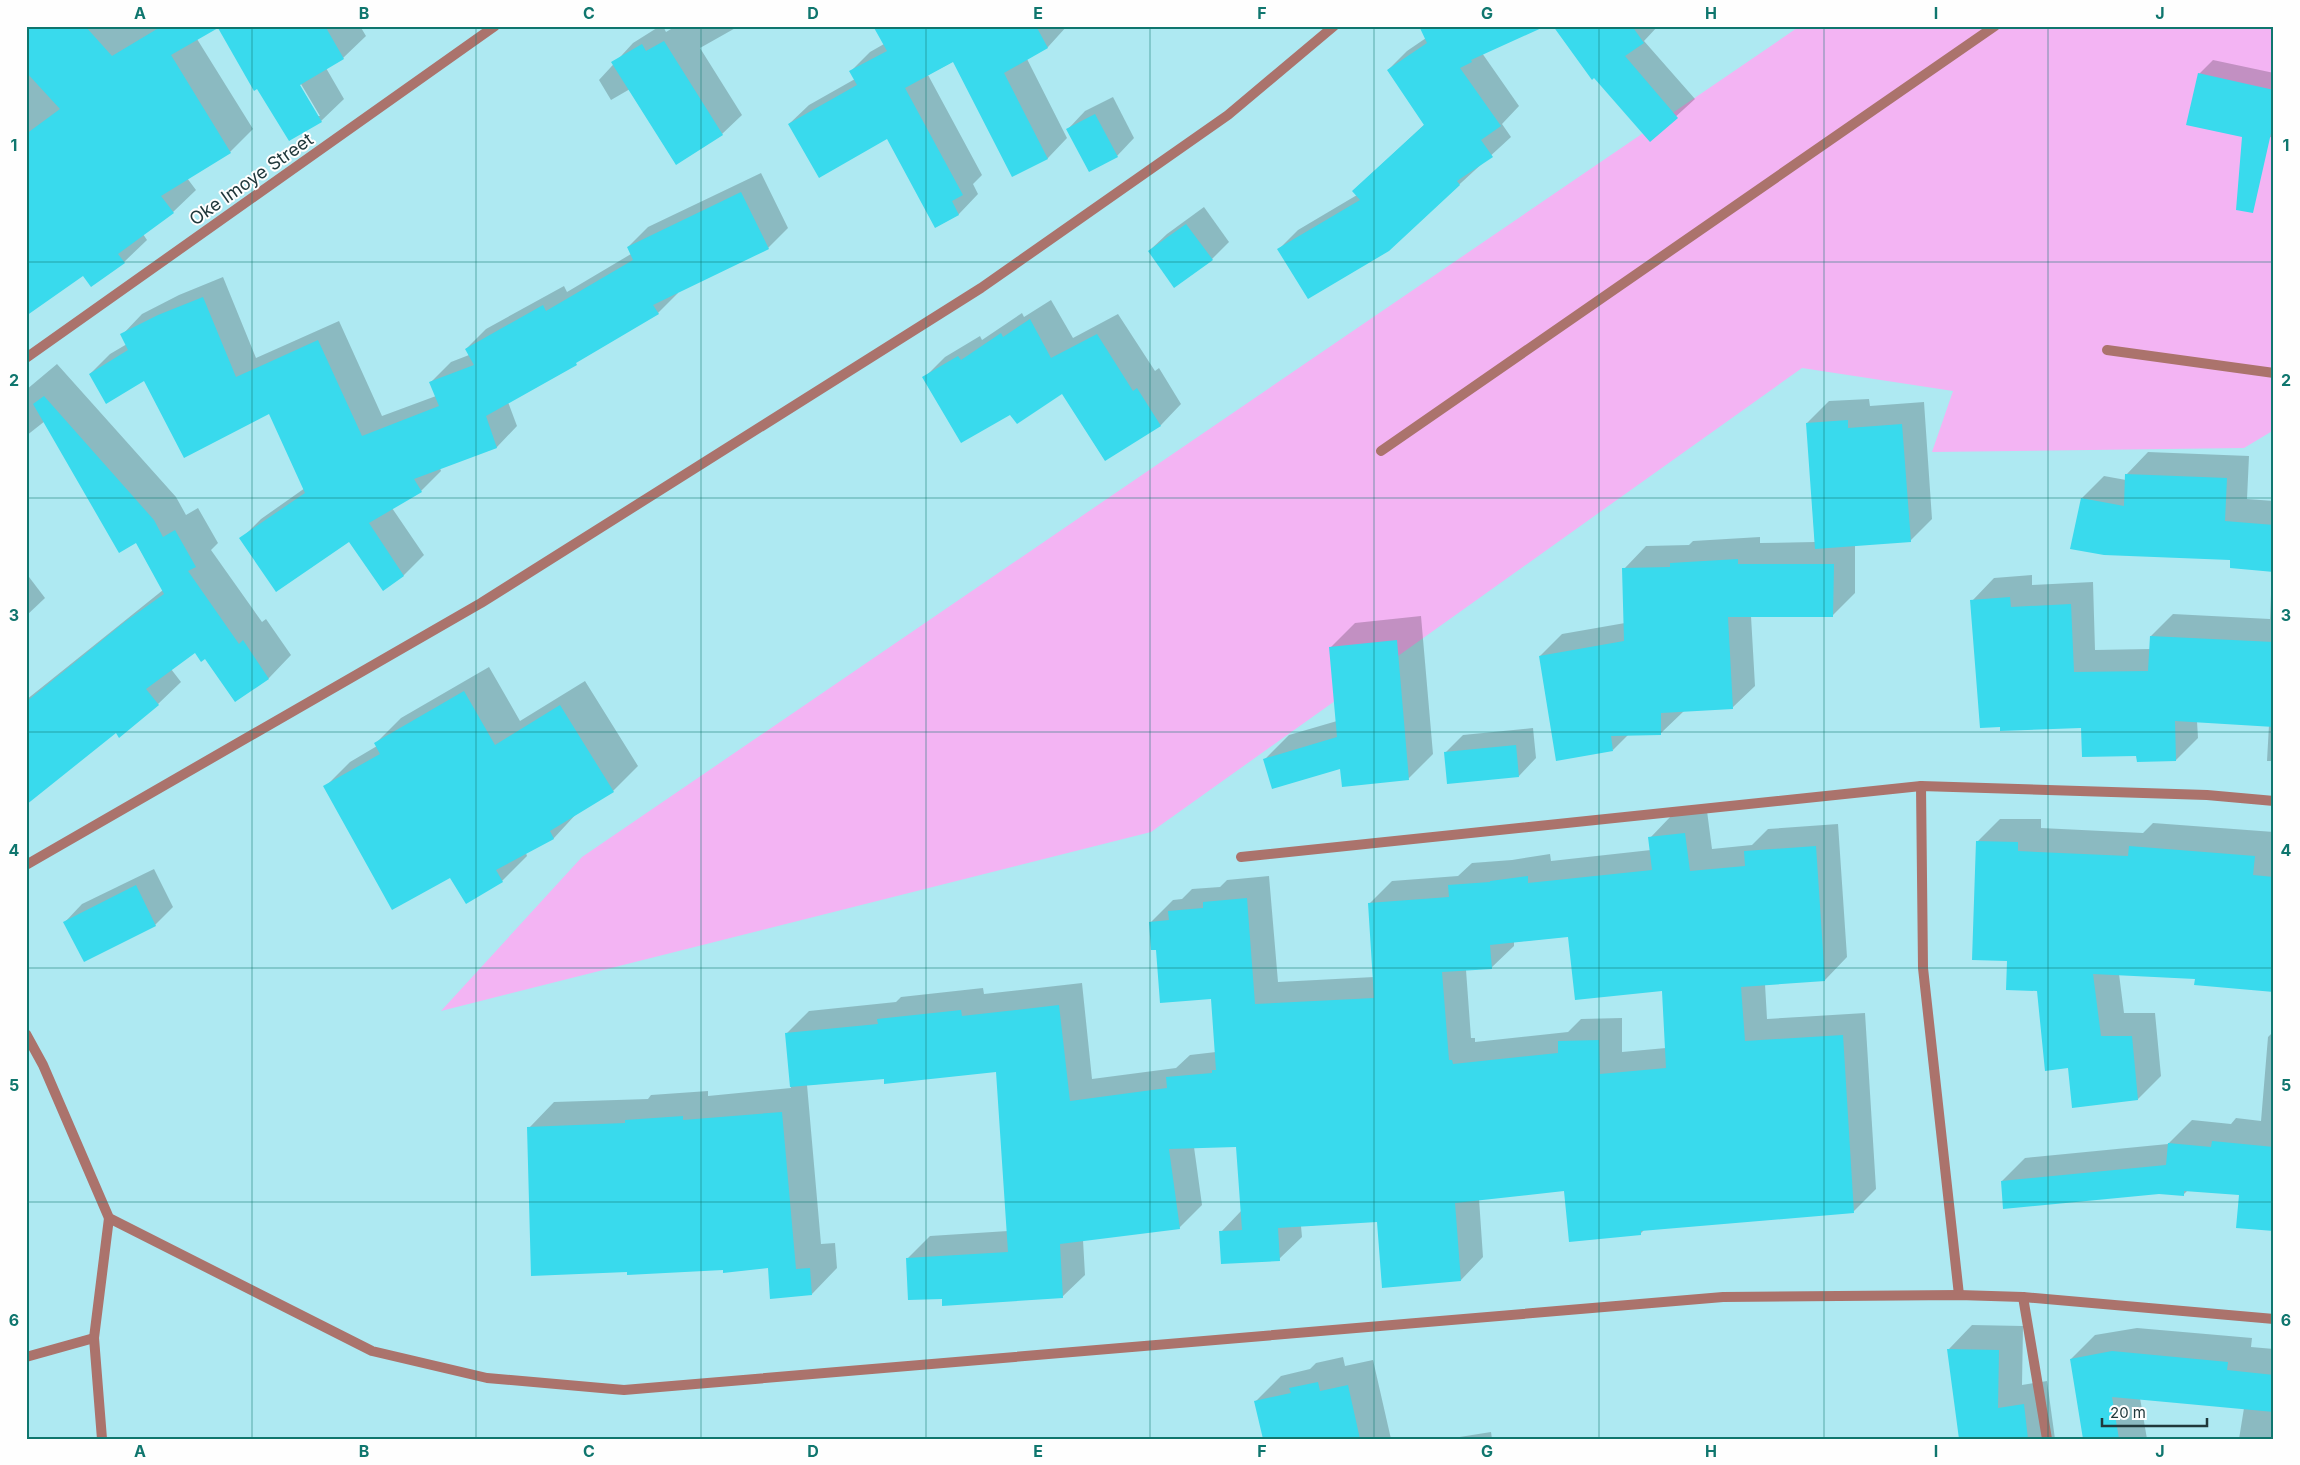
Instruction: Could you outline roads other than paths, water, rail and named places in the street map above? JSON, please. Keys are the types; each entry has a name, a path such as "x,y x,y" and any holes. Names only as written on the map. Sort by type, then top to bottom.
{"street":[{"name":"Oke Imoye Street","path":"26,358 495,26"},
{"path":"26,865 481,603 981,288 1228,115 1334,26"},
{"path":"1381,451 1995,26"},
{"path":"2107,350 2274,373"},
{"path":"1241,857 1921,786 2207,795 2274,801"},
{"path":"1921,786 1923,968 1959,1295"},
{"path":"26,1034 44,1065 110,1218 94,1338 102,1439"},
{"path":"110,1218 372,1351 488,1378 624,1390 1723,1297 1959,1295 2023,1297 2274,1319"},
{"path":"2023,1297 2047,1439"},
{"path":"26,1357 94,1338"}]}
